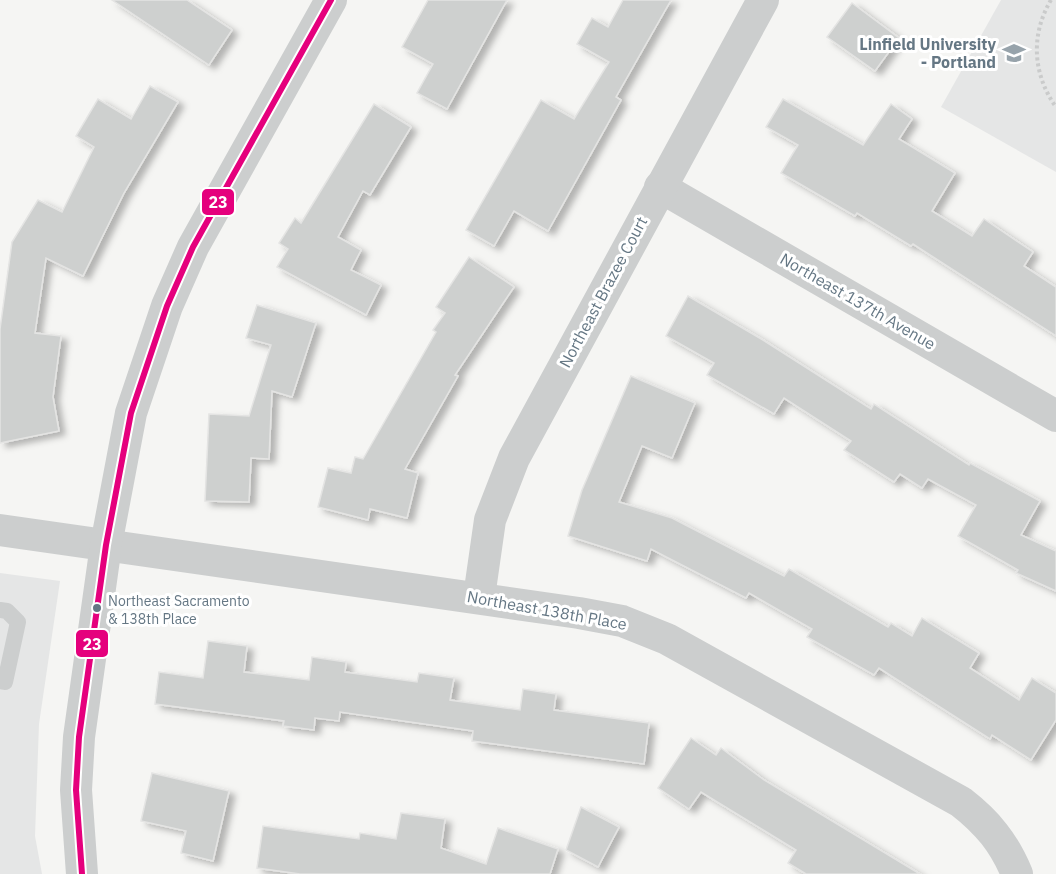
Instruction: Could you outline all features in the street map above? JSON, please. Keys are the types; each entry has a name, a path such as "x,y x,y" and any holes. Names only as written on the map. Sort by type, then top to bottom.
{"street":[{"path":"82,874 76,790 79,737 106,545 131,413 167,306 193,247 331,0"},
{"name":"Northeast Brazee Court","path":"479,597 490,520 500,488 514,458 763,0"},
{"name":"Northeast 137th Avenue","path":"660,187 1056,416"},
{"name":"Northeast 138th Place","path":"0,530 479,597 622,621 667,639 961,802 986,822 1005,847 1017,874"}],"lane":[{"path":"0,610 7,611 18,622 5,682 0,681"}],"path":[{"path":"1051,0 1037,33 1037,65 1046,93 1056,107"}],"shaded area":[{"name":"Linfield University - Portland","path":"1001,0 1056,0 1056,172 941,107"},
{"path":"0,573 60,581 39,724 35,836 42,874 0,874"}],"building":[{"path":"112,0 187,0 232,30 209,65"},
{"path":"428,0 507,0 447,109 417,93 433,64 402,47"},
{"path":"623,0 671,0 616,97 621,100 548,231 514,211 494,246 466,230 541,100 574,119 609,62 577,44 592,18 608,27"},
{"path":"852,3 899,38 875,71 827,37"},
{"path":"150,86 178,102 124,193 83,276 46,258 35,333 61,336 53,397 59,431 0,443 0,329 12,242 38,200 62,212 94,147 76,136 98,99 131,119"},
{"path":"783,99 863,145 891,104 912,119 899,139 955,173 932,211 972,236 984,219 1033,252 1024,266 1056,287 1056,336 913,244 911,246 857,213 855,216 781,173 798,145 766,127"},
{"path":"374,104 411,127 370,195 363,191 338,237 361,250 351,270 381,285 366,315 277,267 288,249 279,243 295,218 301,223"},
{"path":"469,257 514,287 455,375 458,376 405,469 418,473 407,518 370,509 368,520 318,507 328,468 351,473 355,457 363,459 436,332 433,330 445,313 436,307"},
{"path":"688,296 763,340 871,409 874,404 969,465 970,463 1040,501 1021,535 1056,551 1056,591 1016,573 1018,570 958,536 976,505 928,479 922,488 900,474 894,482 844,450 851,441 784,398 774,414 707,375 714,363 666,336"},
{"path":"257,305 316,323 292,397 272,391 269,459 251,458 249,502 205,501 209,414 249,416 271,345 246,338"},
{"path":"631,376 695,403 672,458 642,446 619,502 672,518 784,576 789,569 888,627 891,623 912,636 922,618 979,653 970,668 1019,700 1032,678 1056,693 1056,720 1031,760 992,735 990,739 879,668 874,675 807,637 812,629 749,593 746,598 651,549 647,561 568,536 582,490"},
{"path":"208,641 247,646 244,672 309,680 312,657 346,662 345,672 417,682 419,673 454,678 450,700 520,710 523,689 556,694 554,710 649,723 644,764 472,741 473,731 340,712 339,721 315,718 314,730 283,726 284,721 155,704 159,672 203,678"},
{"path":"691,738 716,755 721,748 764,780 920,874 806,874 788,863 796,850 701,792 689,809 658,788"},
{"path":"152,773 229,791 213,861 181,853 186,831 141,821"},
{"path":"581,807 619,827 598,867 566,850"},
{"path":"401,813 445,819 441,848 486,864 498,828 558,849 550,874 300,874 257,868 263,826 359,839 360,833 396,839"}],"transit line":[{"name":"23","path":"82,874 76,790 79,737 106,545 131,413 167,306 193,247 331,0"}],"place":[{"name":"Linfield University - Portland","path":"1014,53"},
{"name":"Northeast Sacramento & 138th Place","path":"97,608"}]}
